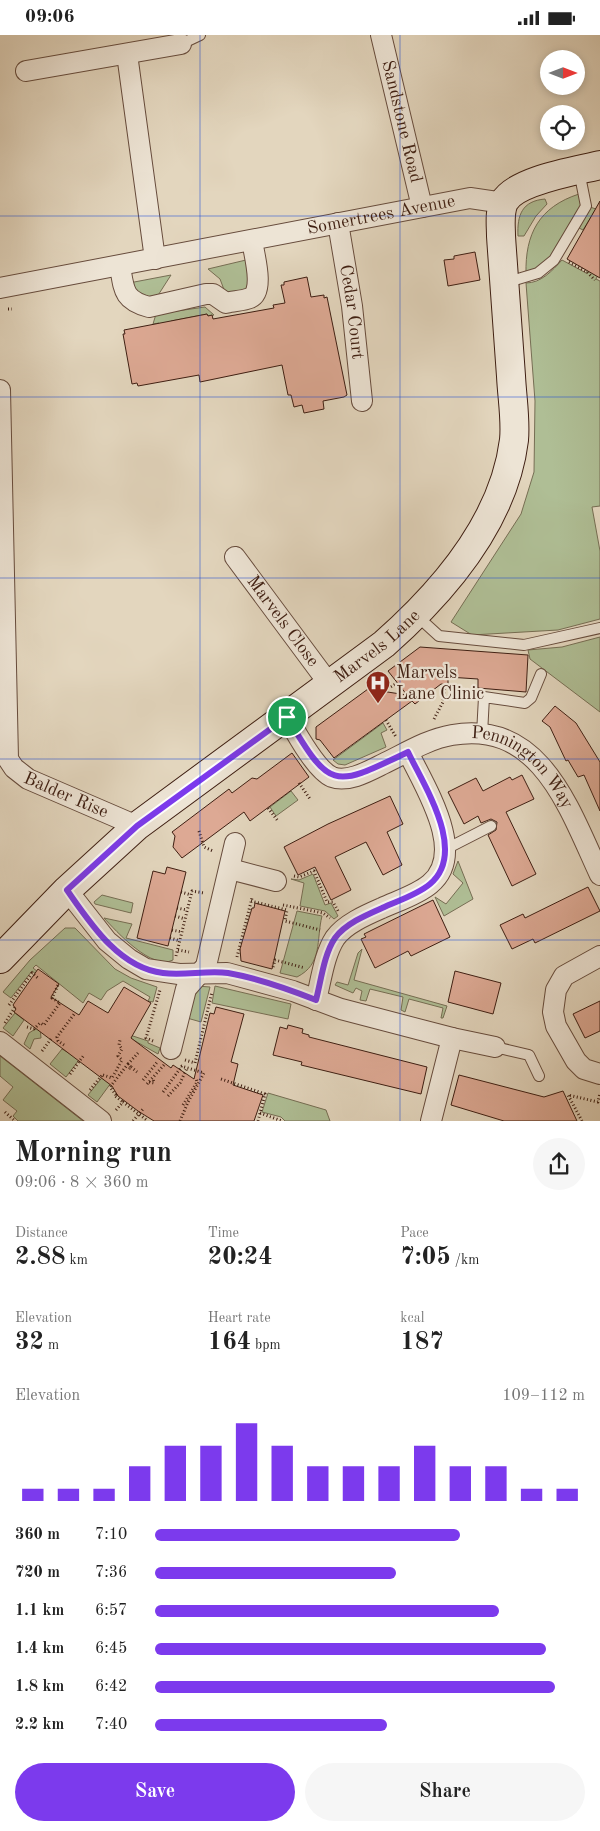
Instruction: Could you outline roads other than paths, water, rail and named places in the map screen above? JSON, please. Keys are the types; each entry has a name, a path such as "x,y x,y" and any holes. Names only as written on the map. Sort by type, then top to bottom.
{"street":[{"name":"Sandstone Road","path":"381,35 422,207"},
{"path":"26,71 181,44"},
{"path":"127,54 154,259"},
{"path":"504,203 516,189 589,168"},
{"name":"Somertrees Avenue","path":"0,288 470,198 504,203"},
{"name":"Marvels Lane","path":"0,959 67,890 137,826 384,644 416,615 475,541 496,503 510,464 514,423 500,219 504,203"},
{"name":"Cedar Court","path":"338,223 352,306 362,401"},
{"path":"120,266 126,293 130,300 140,305 149,307 206,294 212,295 226,303 251,298 257,292 258,275 252,241"},
{"name":"Balder Rise","path":"0,390 4,760 28,779 137,826"},
{"name":"Marvels Close","path":"235,557 330,685"},
{"name":"Pennington Way","path":"287,717 312,756 327,773 334,777 345,778 360,775 403,748 451,735 482,734 515,743 544,767 578,827 600,875"},
{"path":"316,1000 330,949 339,933 376,911 429,885 440,869 446,849 445,833 403,748"},
{"path":"168,1058 186,989 206,966 235,843"},
{"path":"230,869 283,878"},
{"path":"67,890 106,941 137,965 160,973 227,973 293,991 341,1009 452,1038 495,1047"},
{"path":"600,956 564,976 556,990 553,1012 556,1026 576,1061 584,1069 600,1073"},
{"path":"431,1121 452,1038"},
{"path":"0,1042 97,1111"}],"lane":[{"path":"181,44 200,35"},
{"path":"504,283 538,273 558,255 586,206 589,168"},
{"path":"416,615 439,636 524,645 600,628"},
{"path":"482,734 484,697 525,703 531,698 540,674"},
{"path":"446,849 491,826"},
{"path":"495,1047 530,1055 539,1076"}],"place":[{"name":"Marvels Lane Clinic","path":"378,704"}]}
